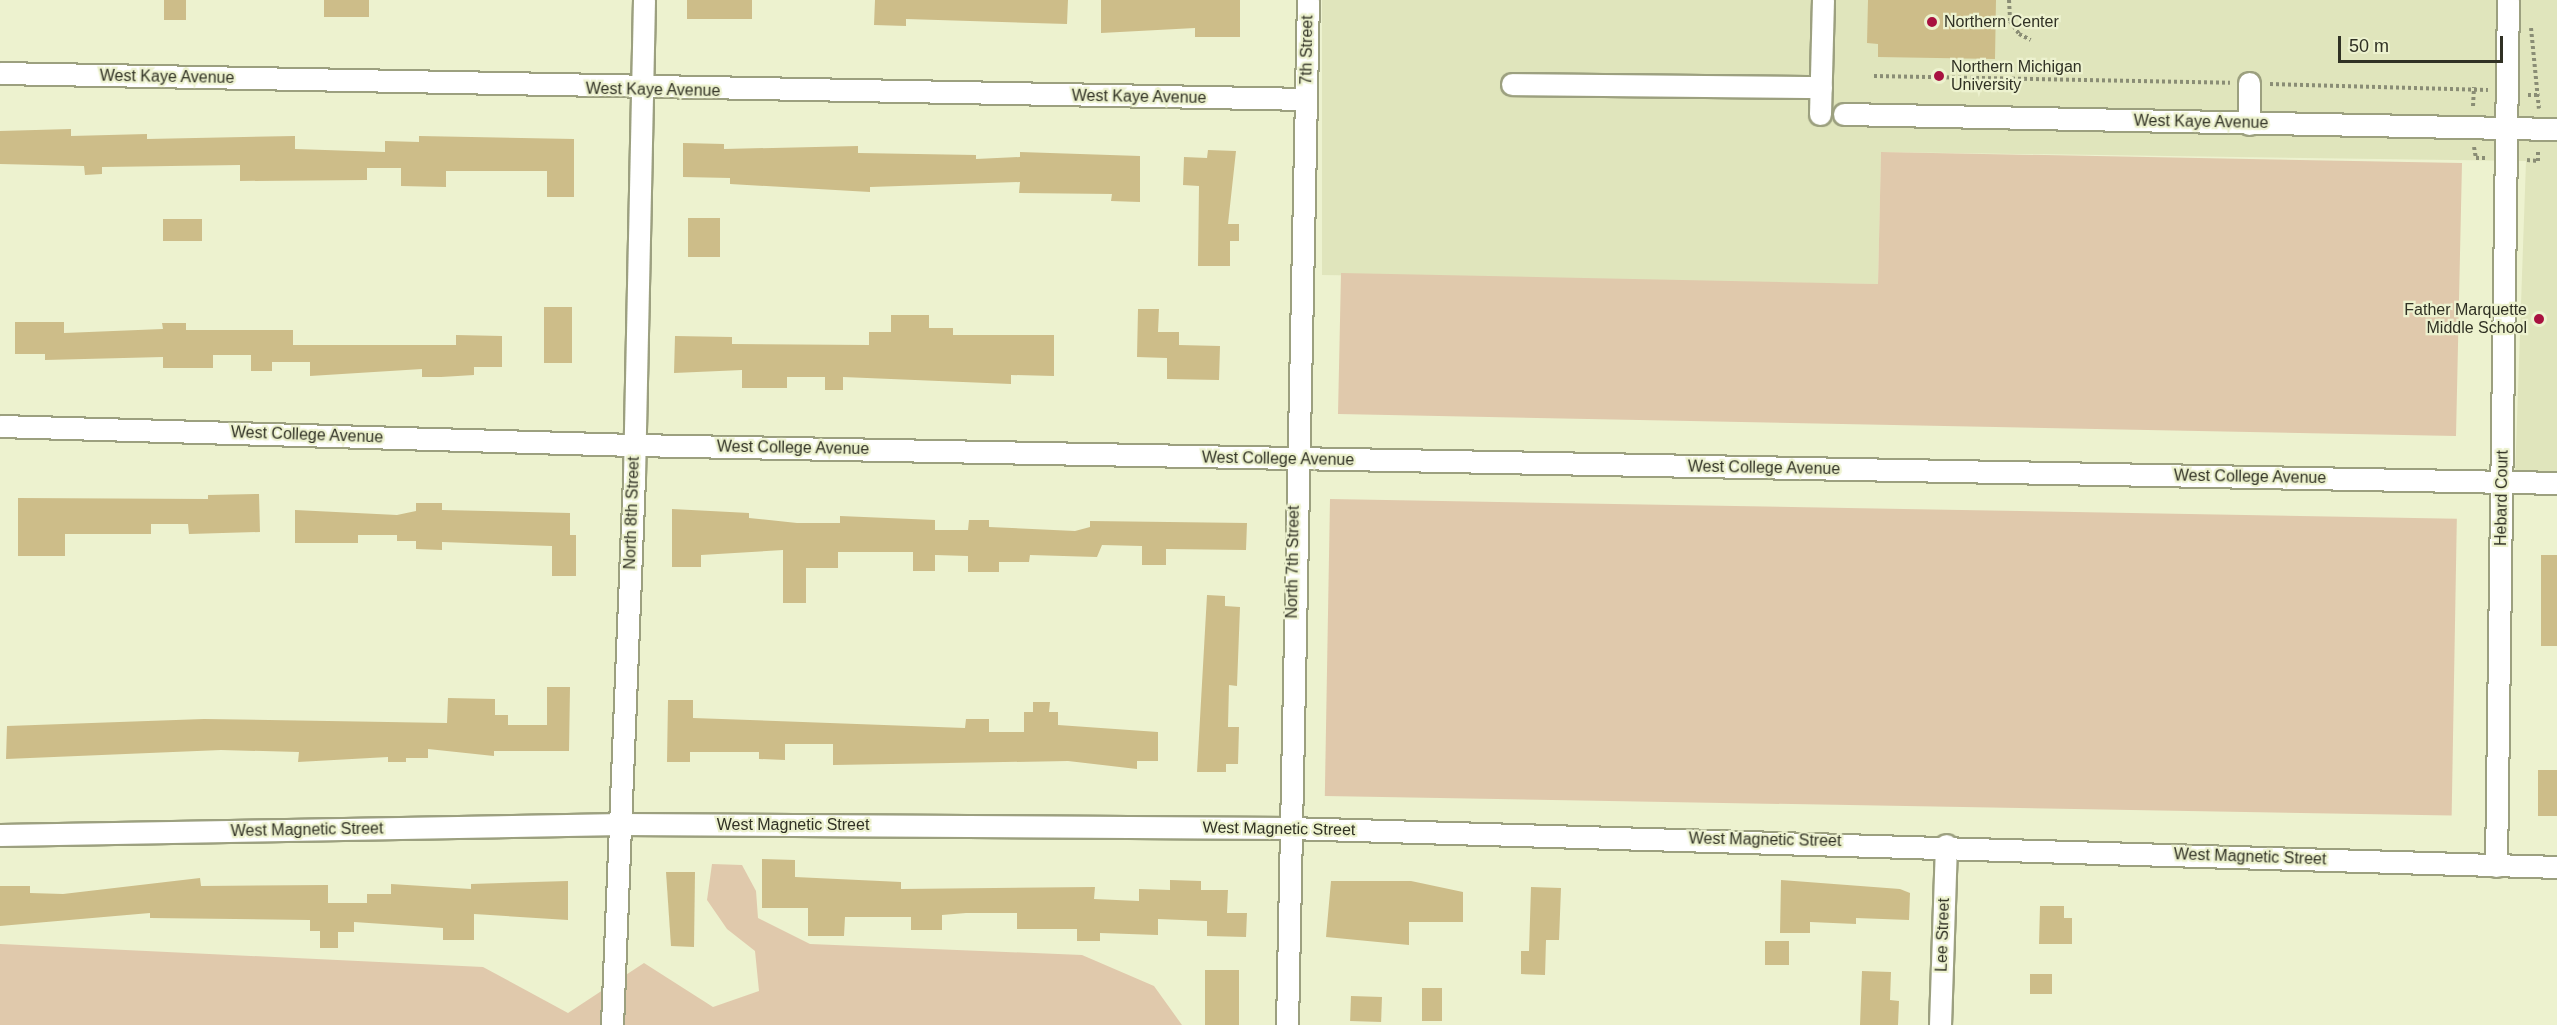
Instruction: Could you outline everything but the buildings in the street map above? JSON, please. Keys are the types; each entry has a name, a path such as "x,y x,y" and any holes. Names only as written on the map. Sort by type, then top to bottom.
{"street":[{"name":"North 8th Street","path":"612,1025 634,445 644,90 644,0"},
{"name":"7th Street","path":"1305,99 1308,0"},
{"path":"1820,114 1823,0"},
{"name":"Hebard Court","path":"2496,866 2508,0"},
{"name":"West Kaye Avenue","path":"0,73 644,90 1305,99"},
{"path":"2249,83 2249,124"},
{"path":"1512,84 1821,87"},
{"name":"North 7th Street","path":"1287,1025 1294,459 1305,99"},
{"name":"West Kaye Avenue","path":"1844,114 2557,129"},
{"name":"West College Avenue","path":"0,426 634,445 2557,483"},
{"name":"West Magnetic Street","path":"0,835 621,824 1288,828 1946,845 2557,867"},
{"name":"Lee Street","path":"1940,1025 1946,845"}],"path":[{"path":"2009,0 2010,21 2019,34 2031,40"},
{"path":"1874,76 2474,87 2506,95 2540,95"}],"shaded area":[{"name":"Northern Michigan University","path":"1322,0 2557,0 2557,476 2515,476 2526,161 1881,152 1878,284 1322,275"},
{"path":"1881,152 2462,163 2456,436 1338,414 1341,273 1878,284"},
{"path":"1330,499 2457,519 2452,816 1325,796"},
{"path":"712,864 742,865 756,891 758,918 810,944 1082,955 1154,986 1182,1025 0,1025 0,944 483,967 568,1013 644,963 713,1007 759,991 755,951 727,929 707,900"}],"place":[{"name":"Northern Center","path":"1932,22"},
{"name":"Northern Michigan University","path":"1939,76"},
{"name":"Father Marquette Middle School","path":"2539,319"}]}
